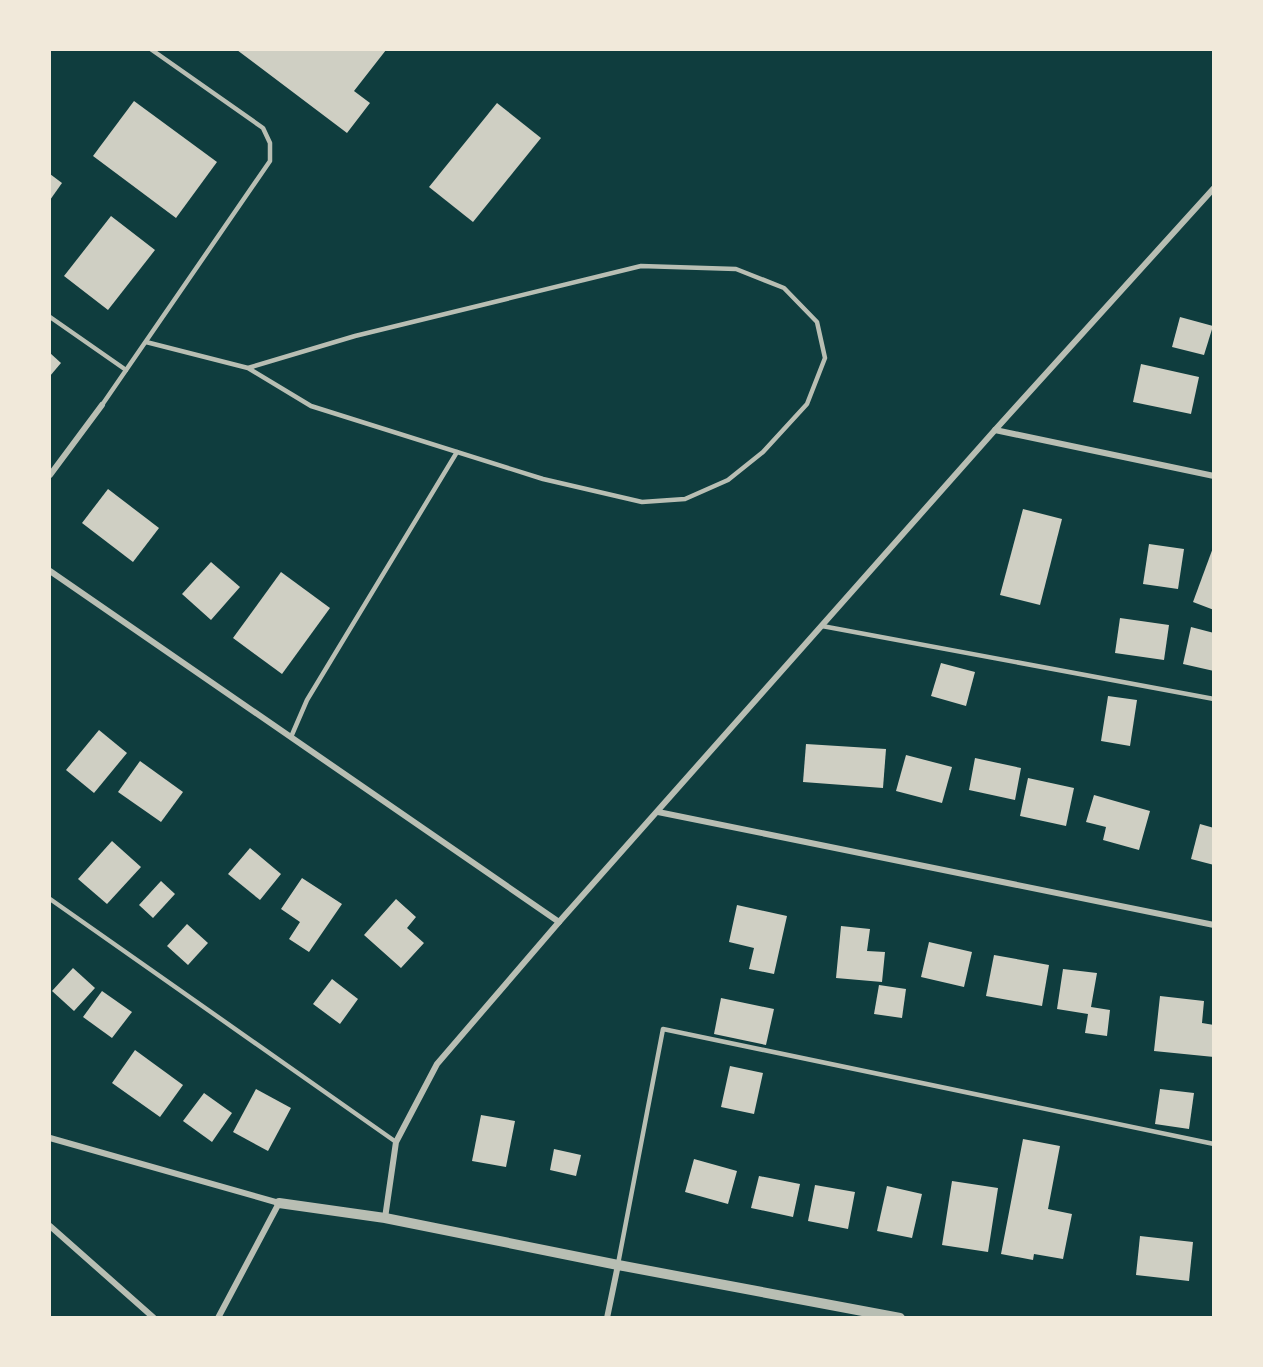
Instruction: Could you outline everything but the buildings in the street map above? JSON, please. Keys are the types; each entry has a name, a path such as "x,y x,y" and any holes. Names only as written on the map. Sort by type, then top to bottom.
{"street":[{"path":"385,1218 396,1142 437,1064 559,922 995,430 1214,188"},
{"path":"50,475 102,405"},
{"path":"995,430 1214,476"},
{"path":"50,571 559,922"},
{"path":"658,812 1214,925"},
{"path":"50,1138 279,1203 385,1218 618,1265 900,1317"},
{"path":"218,1317 279,1203"},
{"path":"50,1226 154,1317"},
{"path":"607,1317 618,1265"}],"lane":[{"path":"102,405 270,161 270,143 263,128 152,50"},
{"path":"146,342 248,368 311,406 543,479 642,502 685,499 728,480 763,452 807,404 825,358 816,322 784,288 736,269 641,266 355,336 248,368"},
{"path":"50,317 126,370"},
{"path":"291,737 307,700 457,452"},
{"path":"822,626 1214,699"},
{"path":"50,899 396,1142"},
{"path":"618,1265 663,1029 1214,1144"}]}
